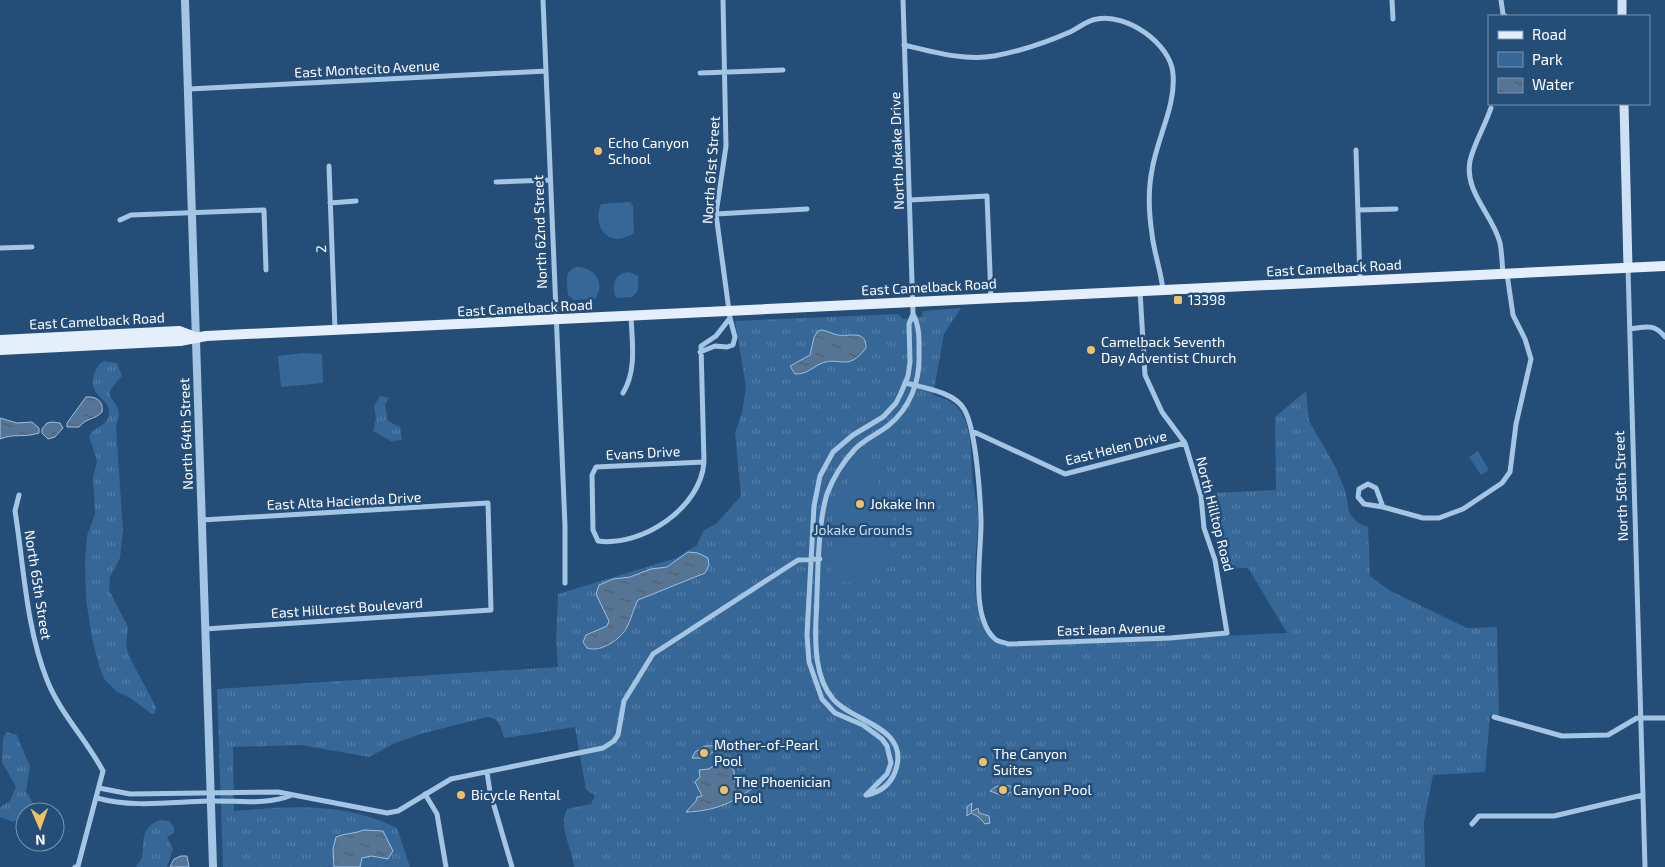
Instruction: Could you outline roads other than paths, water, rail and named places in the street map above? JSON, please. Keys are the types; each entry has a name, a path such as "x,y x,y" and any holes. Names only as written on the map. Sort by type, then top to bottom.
{"main road":[{"path":"1622,0 1622,15"},
{"name":"North 56th Street","path":"1624,105 1628,268"},
{"name":"East Camelback Road","path":"0,350 15,345 88,341 179,331 195,337 631,316 730,314 912,301 1665,266"},
{"name":"East Camelback Road","path":"0,340 15,345"}],"street":[{"name":"North 64th Street","path":"185,0 213,867"},
{"name":"North 62nd Street","path":"543,0 549,180 565,526 565,583"},
{"name":"North 61st Street","path":"723,0 726,72 726,146 716,214 730,314"},
{"name":"North Jokake Drive","path":"903,0 913,314"},
{"path":"1392,0 1393,19"},
{"path":"1500,0 1504,15"},
{"path":"904,45 964,57 992,57 1028,49 1097,18 1120,20 1142,29 1165,52 1174,72 1173,96 1159,138 1152,171 1150,196 1152,234 1162,275 1163,290"},
{"path":"700,73 783,70"},
{"name":"East Montecito Avenue","path":"188,89 546,71"},
{"path":"1383,507 1376,488 1368,484 1359,489 1358,498 1364,504 1423,518 1439,518 1464,509 1502,483 1510,472 1516,424 1531,359 1525,339 1513,315 1500,243 1489,218 1475,195 1470,174 1470,162 1474,148 1491,108"},
{"path":"1356,150 1360,280"},
{"name":"2","path":"329,166 335,331"},
{"path":"496,182 549,180"},
{"path":"910,200 987,196 991,298"},
{"path":"330,203 356,201"},
{"path":"1358,210 1396,208"},
{"path":"716,214 807,209"},
{"path":"120,220 131,215 264,210 266,270"},
{"path":"0,248 32,247"},
{"name":"North 56th Street","path":"1628,268 1645,867"},
{"name":"North Hilltop Road","path":"1140,291 1145,375 1162,412 1185,443 1201,496 1204,528 1216,560 1227,633"},
{"path":"700,352 703,342 716,336 730,314"},
{"path":"700,352 720,347 727,348 733,345 734,337 730,314"},
{"path":"913,314 918,324 919,345 919,364 915,386 904,410 890,425 855,449 835,477 824,510 815,635 817,657 825,686 833,699 842,707 869,720 886,733 896,751 896,769 892,779 876,793 866,795 887,774 890,762 887,746 882,739 863,725 836,713 822,698 809,662 807,634 814,506 820,476 833,452 853,435 883,417 896,403 906,383 910,362 909,324 913,314"},
{"path":"623,393 630,381 632,371 631,316"},
{"path":"1630,329 1658,328 1665,337"},
{"path":"716,336 716,341 720,347"},
{"name":"Evans Drive","path":"700,352 704,462 703,474 698,488 667,520 652,532 609,542 598,541 593,530 592,475 596,467 704,462"},
{"path":"906,383 950,396 964,409 972,432"},
{"name":"East Helen Drive","path":"972,432 1065,474 1185,443"},
{"name":"East Jean Avenue","path":"972,432 981,519 978,580 980,604 988,629 995,640 1008,644 1170,638 1227,633"},
{"name":"North 65th Street","path":"19,496 15,511 30,621 37,651 48,681 62,708 93,752 103,771 77,866"},
{"name":"East Alta Hacienda Drive","path":"202,520 488,503 491,610"},
{"path":"99,788 122,794 278,792 387,813 398,811 451,779 597,749 610,744 618,735 624,701 653,654 798,560 820,559"},
{"name":"East Hillcrest Boulevard","path":"205,629 491,610"},
{"path":"1494,717 1562,736 1608,735 1624,727 1632,720 1665,718"},
{"path":"487,772 490,792 512,867"},
{"path":"170,793 171,802"},
{"path":"425,794 437,814 446,867"},
{"path":"97,798 123,804 276,801 292,795"},
{"path":"1472,824 1479,816 1554,816 1643,795"}],"water":[{"path":"822,330 838,335 861,336 866,348 848,362 827,362 806,372 795,374 790,366 810,355 814,337 818,331"},
{"path":"86,397 93,397 98,400 102,405 102,412 79,427 67,427 67,423"},
{"path":"0,418 17,423 32,422 39,428 39,433 0,439"},
{"path":"47,423 60,423 63,428 55,437 48,439 42,433 42,429"},
{"path":"688,552 698,553 708,558 709,565 705,573 638,600 629,624 620,636 604,647 598,649 587,648 583,642 586,635 607,626 609,621 596,594 599,585 613,579 630,577 651,569 667,567"},
{"name":"Mother-of-Pearl Pool","path":"705,746 713,746 716,749 706,758 692,758 695,752"},
{"name":"The Phoenician Pool","path":"721,761 723,767 731,767 734,771 735,783 740,780 744,782 756,781 759,783 725,804 707,810 686,812 696,801 697,797 702,796 695,782 700,777 699,770 709,769"},
{"name":"Canyon Pool","path":"1002,785 1010,786 1015,790 1003,796 990,791"},
{"path":"972,803 971,812 978,808 979,813 989,816 990,823 985,824 979,817 971,813 967,816 967,807"},
{"path":"364,830 383,831 393,851 388,859 371,856 362,858 360,867 334,867 333,849 336,837"},
{"path":"187,856 189,867 170,867 174,859"}],"place":[{"name":"Echo Canyon School","path":"598,151"},
{"name":"13398","path":"1178,300"},
{"name":"Camelback Seventh Day Adventist Church","path":"1091,350"},
{"name":"Jokake Inn","path":"860,504"},
{"name":"Mother-of-Pearl Pool","path":"704,753"},
{"name":"The Canyon Suites","path":"983,762"},
{"name":"The Phoenician Pool","path":"724,790"},
{"name":"Canyon Pool","path":"1003,790"},
{"name":"Bicycle Rental","path":"461,795"}],"park label":[{"name":"Jokake Grounds","path":"863,530"}]}
